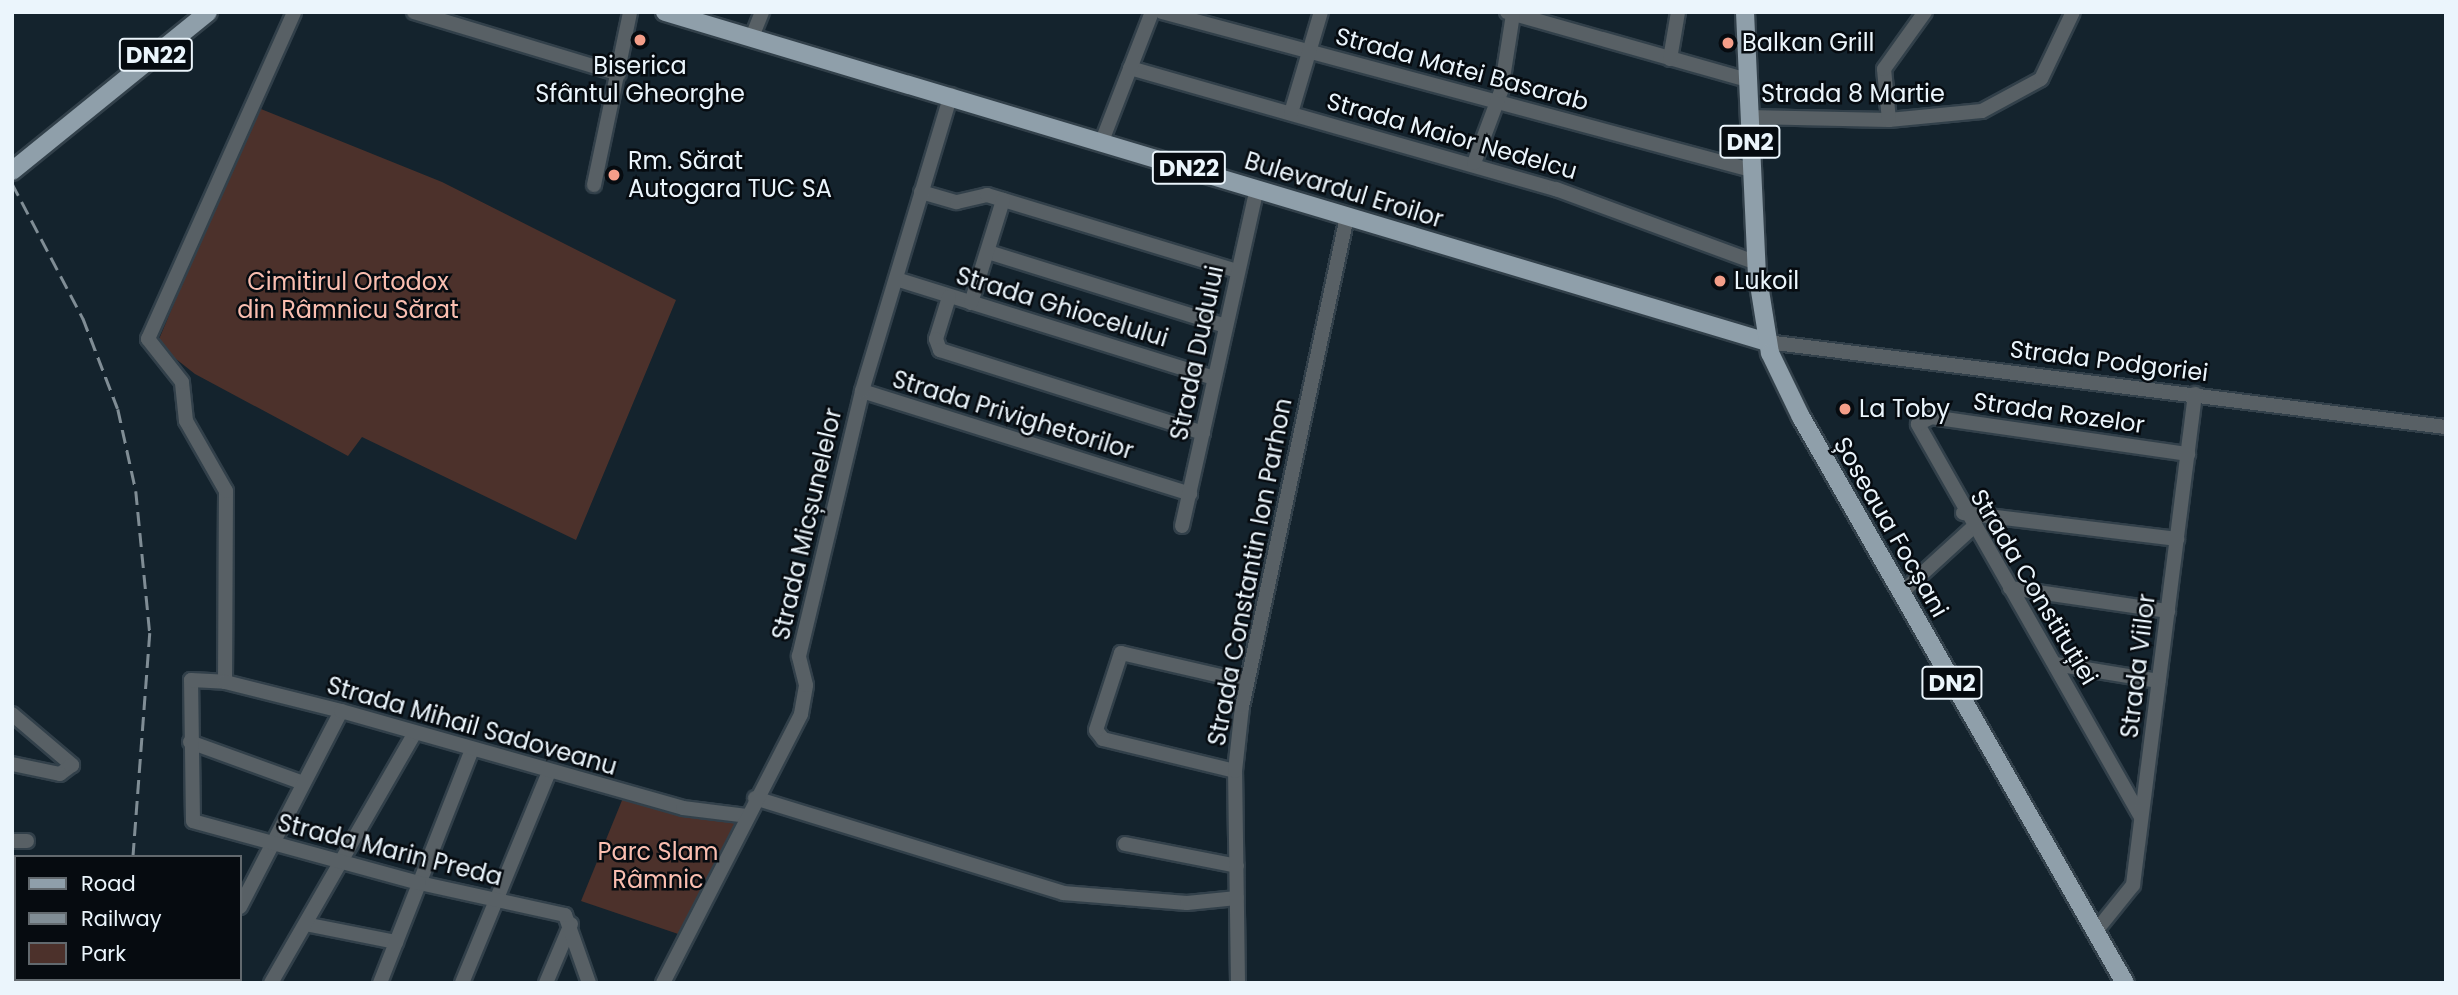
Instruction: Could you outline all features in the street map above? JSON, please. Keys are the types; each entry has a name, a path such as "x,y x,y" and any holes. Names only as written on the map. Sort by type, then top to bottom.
{"main road":[{"name":"DN22","path":"12,172 208,12"},
{"name":"Bulevardul Eroilor","path":"665,12 951,95 1767,342"},
{"name":"Șoseaua Focșani","path":"1745,12 1756,263 1767,342 1801,417 2125,983"}],"street":[{"path":"225,682 226,491 186,421 182,382 152,351 150,333 294,12"},
{"path":"414,12 620,74"},
{"path":"594,186 620,74 630,12"},
{"path":"752,37 762,12"},
{"path":"1102,141 1152,12"},
{"name":"Strada Matei Basarab","path":"1162,12 1751,170"},
{"path":"1291,113 1321,12"},
{"path":"1670,59 1678,12"},
{"path":"1889,120 1884,69 1925,12"},
{"name":"Strada 8 Martie","path":"1749,117 1889,120 1982,111 2024,93 2054,60 2073,12"},
{"path":"1474,163 1498,101 1510,13 1557,20 1670,59 1747,80"},
{"name":"Strada Maior Nedelcu","path":"1129,68 1474,163 1756,263"},
{"name":"Strada Micșunelelor","path":"663,983 755,798 795,730 806,696 799,656 862,391 951,95"},
{"name":"Strada Dudului","path":"1182,526 1257,189"},
{"path":"921,192 957,202 987,195 1237,271"},
{"path":"971,303 1003,200"},
{"name":"Strada Constantin Ion Parhon","path":"1238,983 1235,771 1247,682 1347,217"},
{"path":"988,252 1225,327"},
{"name":"Strada Ghiocelului","path":"896,279 1214,378"},
{"path":"949,297 936,339 940,350 1203,433"},
{"name":"Strada Podgoriei","path":"1767,342 2446,427"},
{"name":"Strada Privighetorilor","path":"862,391 1190,494"},
{"name":"Strada Viilor","path":"2096,931 2132,888 2195,394"},
{"name":"Strada Rozelor","path":"1923,417 2188,454"},
{"name":"Strada Constituției","path":"1923,417 1919,431 1963,513 2055,664 2141,817"},
{"path":"1963,513 2177,539"},
{"path":"1900,594 1972,528"},
{"path":"2010,588 2168,611"},
{"path":"1235,771 1103,739 1096,730 1121,653 1247,682"},
{"path":"2055,664 2159,681"},
{"name":"Strada Mihail Sadoveanu","path":"190,742 188,686 197,678 225,682 341,711 683,808 747,816"},
{"path":"242,903 341,711"},
{"path":"12,714 72,765 60,774 12,764"},
{"path":"271,983 310,925 415,733"},
{"path":"190,742 303,783"},
{"name":"Strada Marin Preda","path":"190,742 193,821 419,883 565,915 571,925"},
{"path":"380,983 472,750"},
{"path":"462,983 549,772"},
{"path":"755,798 1063,893 1209,904 1237,898"},
{"path":"1125,844 1237,866"},
{"path":"310,925 396,942"},
{"path":"546,983 571,925"},
{"path":"571,925 589,983"}],"green space":[{"name":"Cimitirul Ortodox din Râmnicu Sărat","path":"256,107 442,182 676,300 576,540 362,437 348,456 195,374 157,344"},
{"name":"Parc Slam Râmnic","path":"625,793 747,816 687,937 581,901"}],"railway":[{"path":"12,183 83,318 118,409 136,491 150,633 133,855"}],"place":[{"name":"Biserica Sfântul Gheorghe","path":"640,40"},
{"name":"Balkan Grill","path":"1728,43"},
{"name":"Rm. Sărat Autogara TUC SA","path":"614,175"},
{"name":"Lukoil","path":"1720,281"},
{"name":"La Toby","path":"1845,409"}]}
